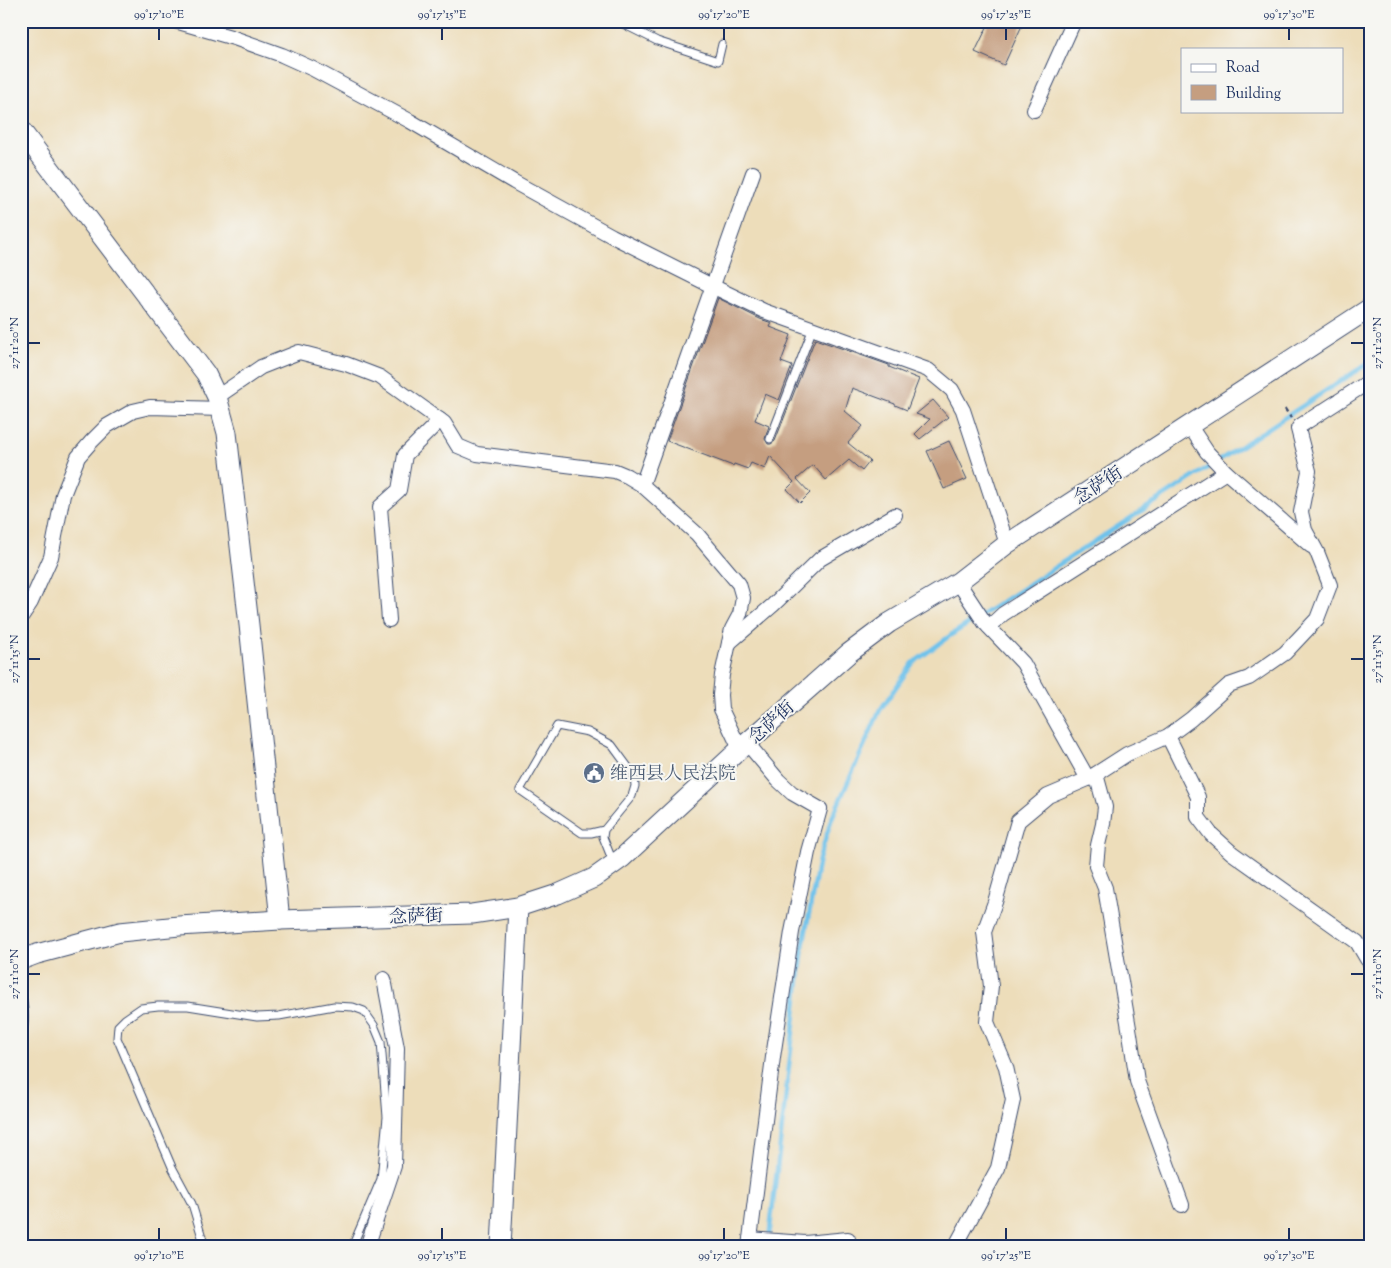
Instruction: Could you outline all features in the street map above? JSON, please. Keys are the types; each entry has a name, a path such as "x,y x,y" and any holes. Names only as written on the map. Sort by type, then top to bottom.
{"street":[{"path":"175,21 234,38 282,55 313,69 410,121 580,218 764,311 928,370 952,390 963,410 1007,544"},
{"path":"1034,110 1074,21"},
{"path":"21,130 206,374 219,403 227,433 280,920"},
{"path":"642,485 753,173"},
{"name":"念萨街","path":"21,960 120,932 179,926 280,920 472,914 518,907 558,894 594,878 622,858 848,653 888,623 958,582 1007,544 1370,308"},
{"path":"21,617 31,602 51,557 62,495 78,458 107,426 133,411 150,406 219,403 261,367 299,352 346,364 380,376 444,423 458,446 478,454 615,471 642,485 697,534 739,584 743,598 740,614 732,629 722,676 720,695 722,709 744,746 792,794 820,809 806,860 792,932 773,1057 749,1243 805,1243 848,1239"},
{"path":"955,1247 998,1168 1013,1100 1006,1067 987,1022 991,986 984,932 995,902 1018,821 1048,796 1092,776 1128,754 1168,736 1191,719 1229,685 1249,678 1285,653 1317,619 1330,585 1317,552 1305,530 1301,512 1309,471 1298,429 1369,384"},
{"path":"389,620 380,506 399,490 404,455 440,420"},
{"path":"1190,425 1207,452 1224,470 1317,552"},
{"path":"987,625 1224,470"},
{"path":"729,643 774,604 820,559 895,514"},
{"path":"958,582 987,625 1023,663 1092,776 1105,807 1096,866 1105,888 1137,1081 1182,1205"},
{"path":"1168,736 1198,797 1198,817 1211,834 1232,854 1357,942 1366,959 1370,961"},
{"path":"501,1247 518,907"},
{"path":"367,1247 394,1166 397,1048 384,979"}],"lane":[{"path":"617,21 657,40 718,61 722,44"},
{"path":"770,439 813,328"},
{"path":"604,830 582,834 520,790 557,726 588,732 612,745 634,775 635,786 632,796 604,830 605,845 614,864"},
{"path":"21,990 25,1022 21,1041"},
{"path":"205,1247 192,1204 172,1167 117,1038 118,1026 141,1008 188,1006 257,1017 279,1016 334,1006 353,1007 364,1011 374,1025 381,1042 387,1116 381,1179 352,1247"}],"path":[{"path":"1285,409 1293,422"}],"building":[{"path":"990,21 1024,21 1004,65 975,52"},
{"path":"718,298 772,323 770,327 791,335 781,362 792,366 779,400 765,394 755,420 769,426 765,439 768,444 775,441 815,339 889,365 889,367 919,379 907,410 852,388 845,411 863,426 848,443 870,461 862,471 849,460 826,480 813,465 797,479 810,493 800,503 787,489 794,482 770,456 765,469 751,463 748,469 734,464 733,466 667,441"},
{"path":"933,400 948,417 920,439 915,434 930,419 916,414"},
{"path":"949,441 967,479 944,489 927,451"}],"waterway":[{"path":"769,1238 803,947 819,859 832,818 880,710 913,663 951,635 1370,362"}],"place":[{"name":"维西县人民法院","path":"594,773"}]}
